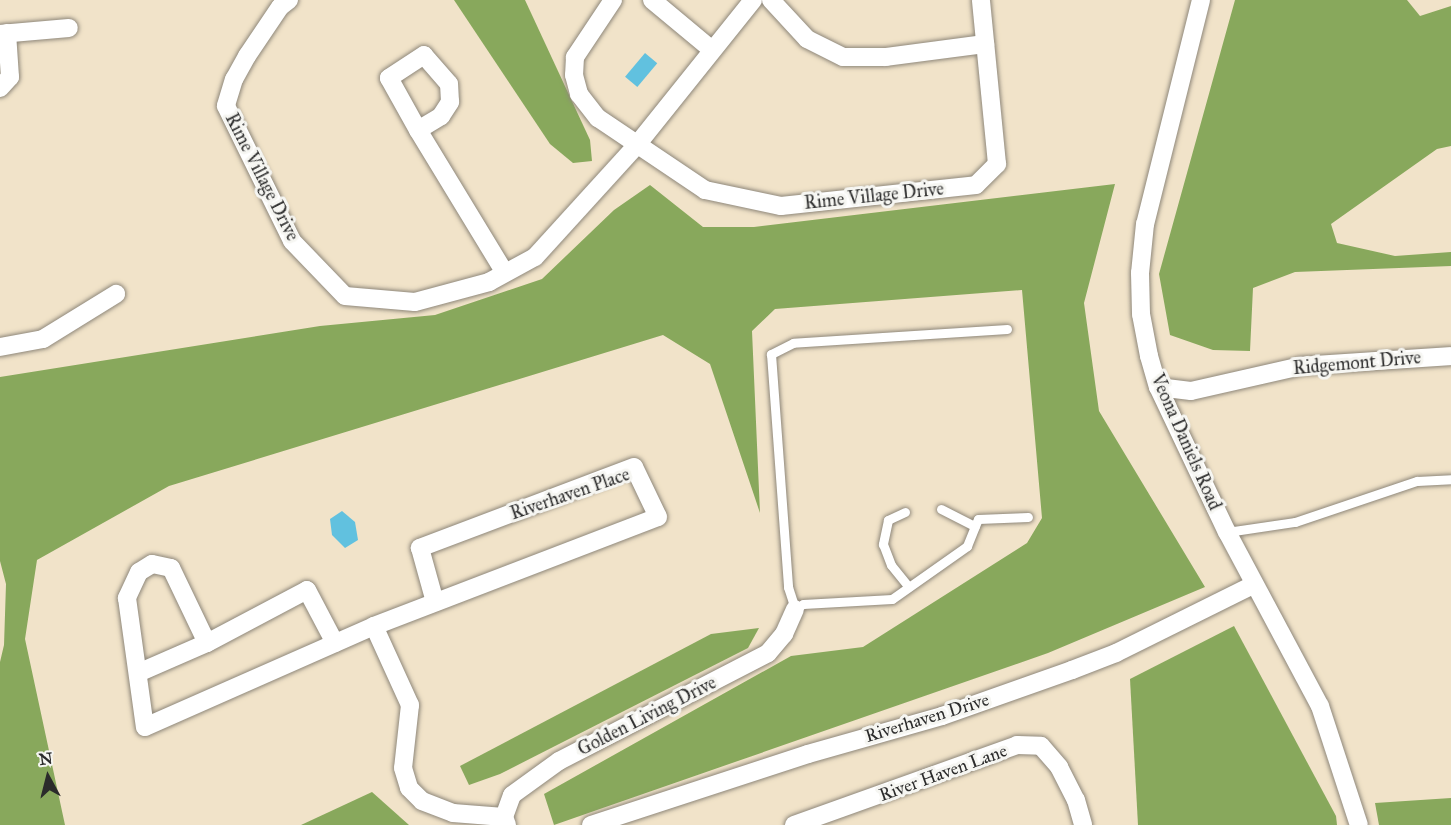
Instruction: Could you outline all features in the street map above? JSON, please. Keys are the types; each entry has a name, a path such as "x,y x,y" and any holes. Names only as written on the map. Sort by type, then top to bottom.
{"street":[{"name":"Rime Village Drive","path":"289,0 280,7 234,79 226,106 292,241 345,296 415,302 489,282 535,257 636,146 753,0"},
{"name":"Rime Village Drive","path":"614,0 582,43 575,57 574,75 579,94 598,118 636,146 705,190 781,206 976,185 997,164 981,0"},
{"path":"652,0 712,51"},
{"path":"771,0 807,39 843,57 886,57 985,44"},
{"name":"Veona Daniels Road","path":"1201,0 1145,224 1140,273 1141,314 1158,387 1253,585 1320,706 1359,825"},
{"path":"0,88 10,77 3,34 69,28"},
{"path":"418,130 505,273"},
{"path":"0,347 43,339 116,294"},
{"name":"Ridgemont Drive","path":"1158,387 1191,391 1301,366 1451,356"},
{"name":"Riverhaven Place","path":"207,642 171,568 152,564 132,580 127,597 145,727 374,626 658,517 634,467 420,548 435,602"},
{"name":"Riverhaven Drive","path":"591,825 808,754 942,716 1072,670 1116,653 1253,585"},
{"path":"138,673 207,642 307,590 335,643"},
{"name":"Golden Living Drive","path":"506,821 512,795 559,761 768,653 784,633 795,609"},
{"path":"374,626 410,705 403,768 410,788 422,801 453,813 506,821"},
{"name":"River Haven Lane","path":"794,825 1017,745 1041,746 1059,767 1076,800 1083,825"}],"lane":[{"path":"1007,329 793,343 771,354 788,587 795,609 803,604 892,599 967,546 978,519 1028,517"},
{"path":"1227,532 1295,522 1417,481 1451,479"},
{"path":"941,509 975,526"},
{"path":"905,512 888,520 883,544 891,566 909,587"}],"green space":[{"path":"454,0 525,0 590,140 592,161 573,163 550,144"},
{"path":"1235,0 1407,0 1420,16 1451,6 1451,146 1437,149 1331,224 1337,243 1395,256 1451,252 1451,266 1295,272 1253,288 1250,351 1213,350 1170,335 1159,274"},
{"path":"1115,184 1084,303 1099,411 1205,587 1048,653 554,825 544,794 791,656 863,647 1027,543 1042,518 1022,290 775,309 752,331 760,513 710,364 663,335 169,486 37,560 25,639 65,825 0,825 0,662 4,645 6,584 0,561 0,377 320,326 435,315 542,279 614,210 650,185 703,227 754,227"},
{"path":"1234,626 1336,816 1337,825 1138,825 1130,679"},
{"path":"759,628 748,648 500,774 469,785 460,766 711,634"},
{"path":"372,792 409,825 301,825"},
{"path":"1451,798 1451,825 1379,825 1375,803"}],"water":[{"path":"645,53 657,63 637,87 625,77"},
{"path":"342,511 355,522 358,540 345,548 332,535 330,519"}]}
